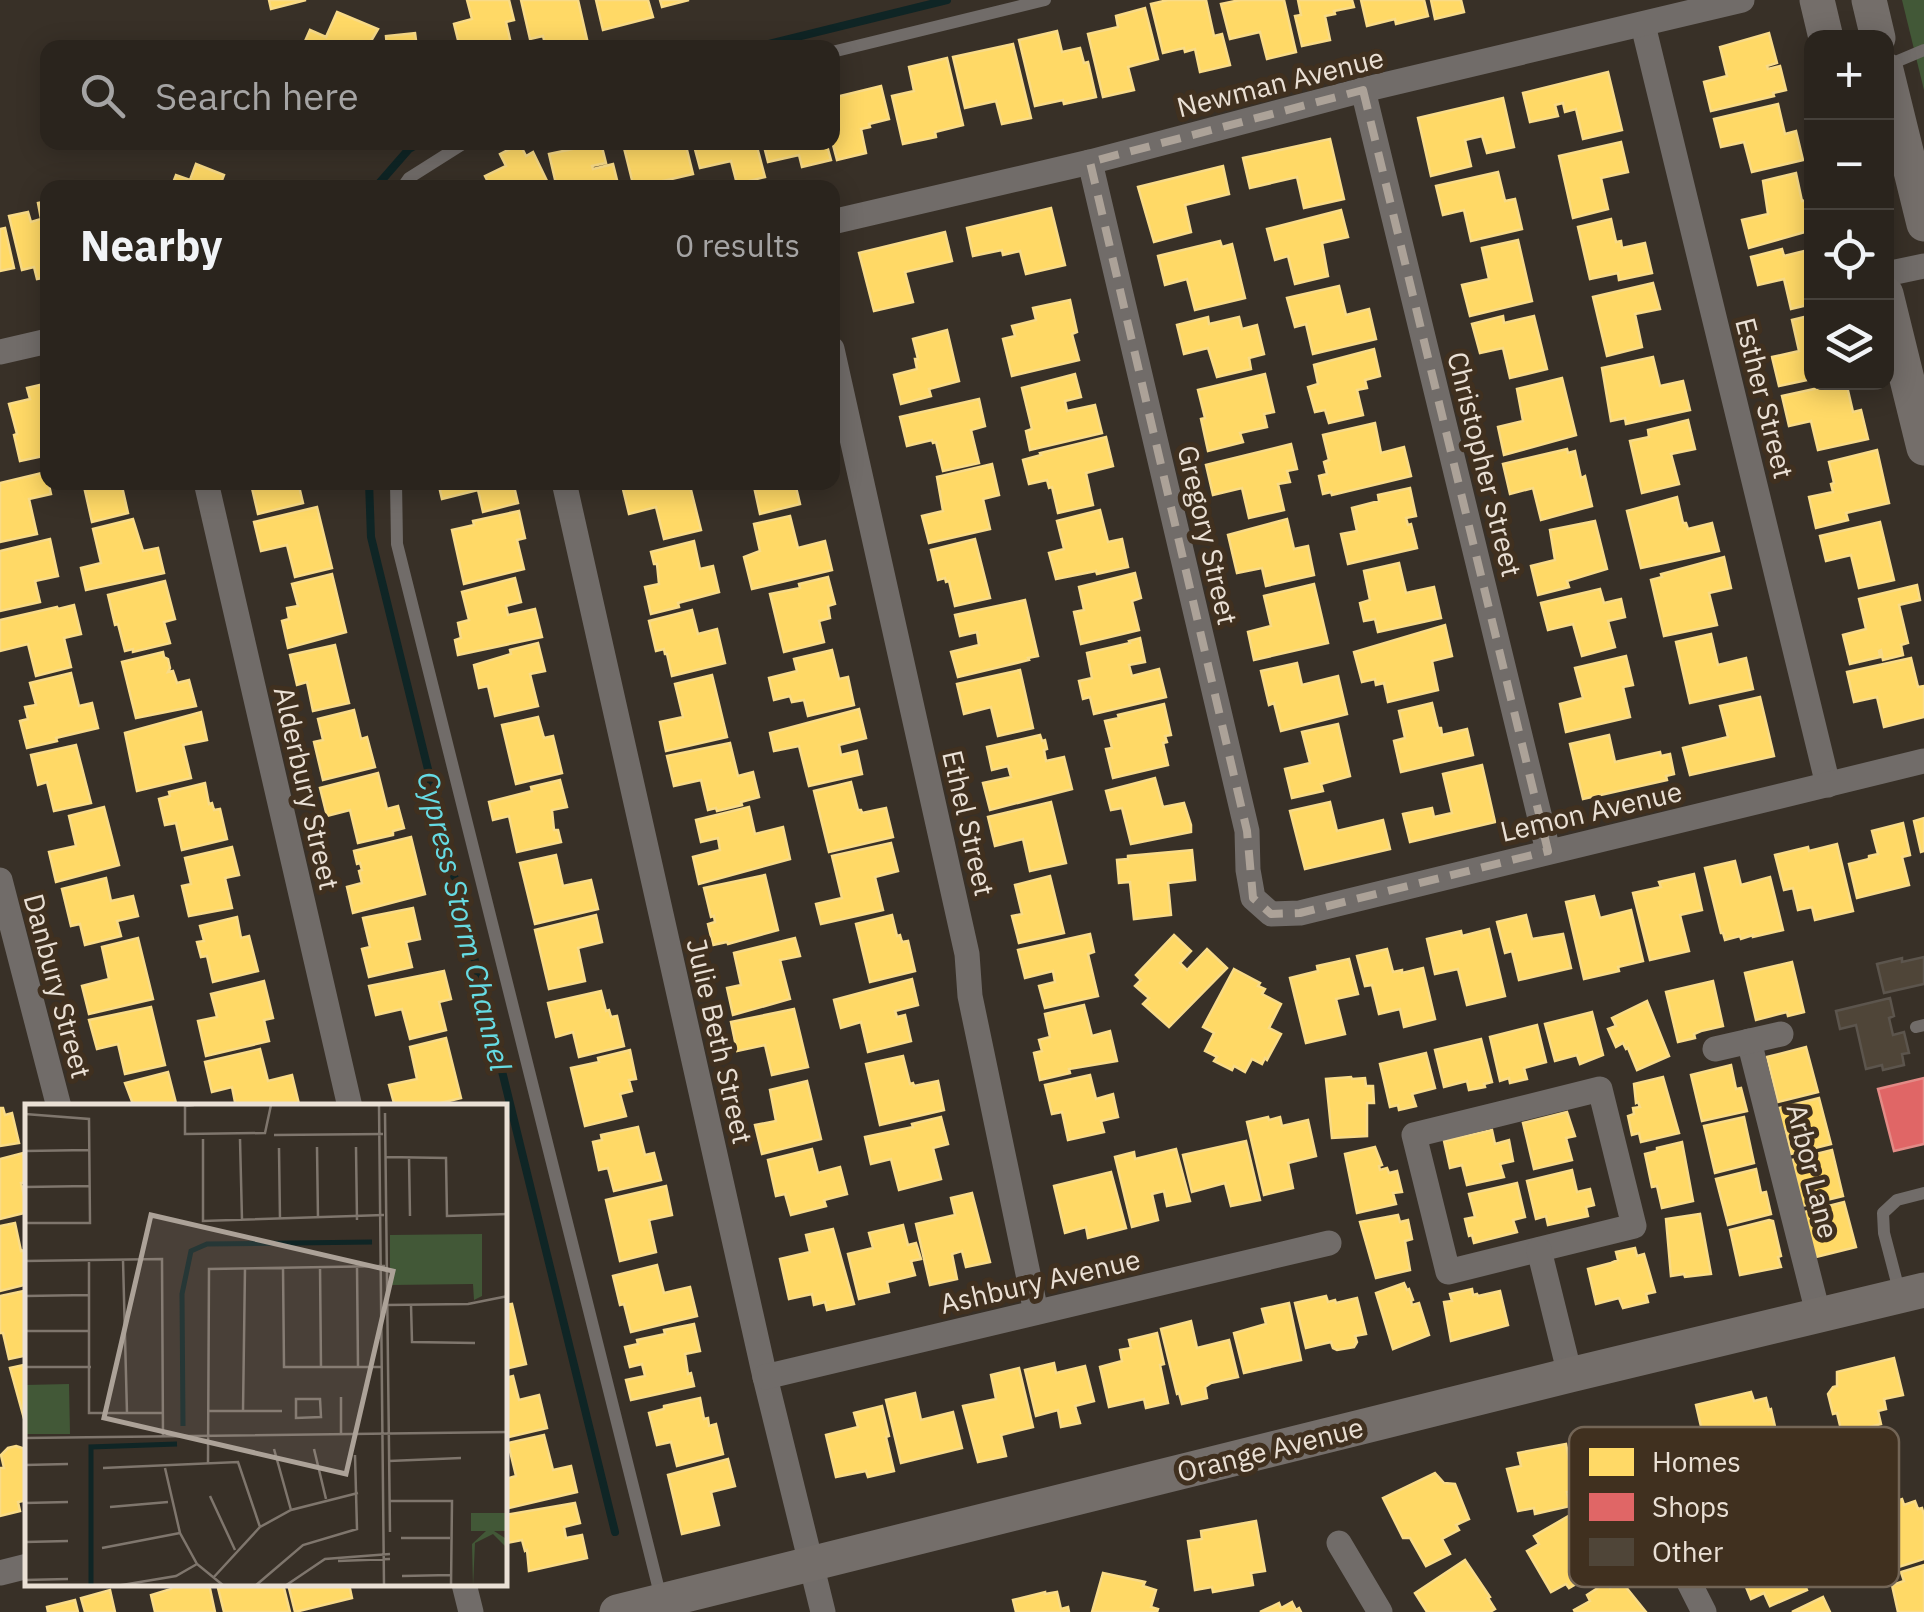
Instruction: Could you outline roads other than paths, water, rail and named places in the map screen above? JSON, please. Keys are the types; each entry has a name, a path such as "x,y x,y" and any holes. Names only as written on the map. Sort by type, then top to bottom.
{"main road":[{"path":"1817,0 1824,30"},
{"path":"1869,0 1876,30"},
{"path":"1894,101 1924,224"},
{"path":"1887,300 1924,448"},
{"name":"Orange Avenue","path":"617,1612 1913,1293"}],"street":[{"name":"Newman Avenue","path":"840,220 1742,0"},
{"name":"Esther Street","path":"1643,25 1828,785"},
{"name":"Christopher Street","path":"1363,90 1548,852"},
{"name":"Gregory Street","path":"1090,162 1247,831 1253,898 1271,914"},
{"path":"1894,272 1924,266"},
{"path":"0,352 40,342"},
{"name":"Ethel Street","path":"840,385 967,954 970,996 1036,1312"},
{"name":"Alderbury Street","path":"208,490 349,1104"},
{"name":"Julie Beth Street","path":"566,490 764,1377 823,1612"},
{"name":"Lemon Avenue","path":"1271,914 1300,912 1924,761"},
{"name":"Danbury Street","path":"0,880 58,1104"},
{"path":"1714,1049 1781,1034"},
{"name":"Arbor Lane","path":"1749,1041 1819,1316"},
{"path":"1600,1089 1634,1226 1539,1250 1448,1272 1414,1135 1600,1089"},
{"name":"Ashbury Avenue","path":"764,1377 1330,1242"},
{"path":"1539,1250 1570,1375"},
{"path":"1339,1543 1380,1612"},
{"path":"0,1572 25,1567"},
{"path":"465,1587 471,1612"},
{"path":"1691,1587 1704,1612"}],"lane":[{"path":"840,50 1045,0"},
{"path":"1894,64 1924,50"},
{"path":"408,180 453,150"},
{"path":"396,490 396,544 661,1601"},
{"path":"1913,1293 1884,1232 1883,1213 1897,1200 1924,1193"}],"waterway":[{"name":"Cypress Storm Channel","path":"784,40 947,0"},
{"name":"Cypress Storm Channel","path":"382,180 408,150"},
{"name":"Cypress Storm Channel","path":"369,490 371,537 615,1532"}]}
